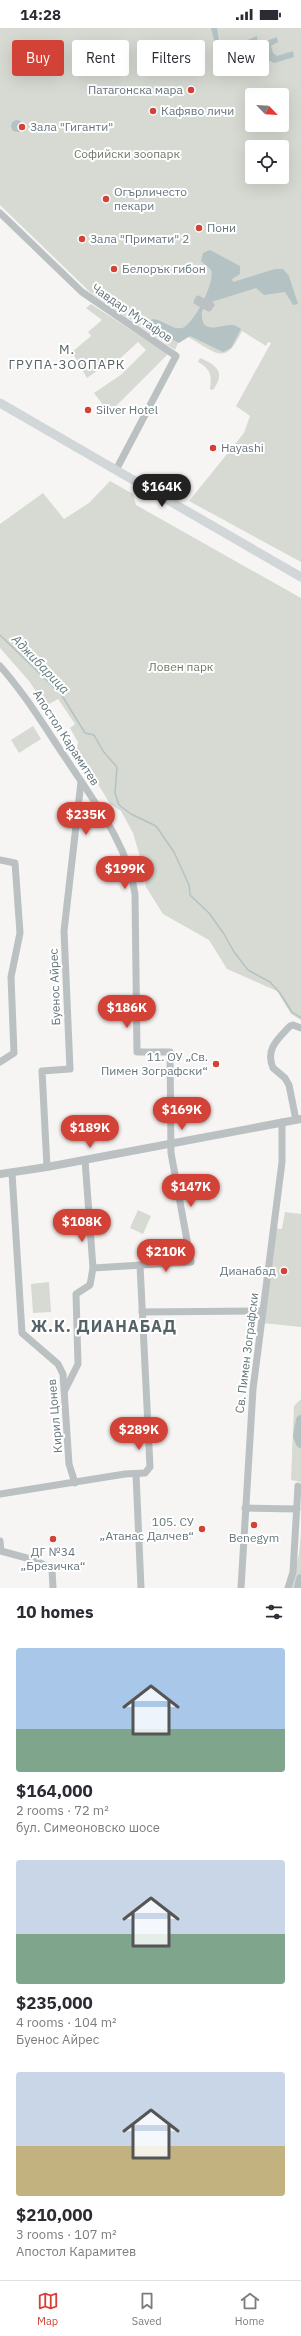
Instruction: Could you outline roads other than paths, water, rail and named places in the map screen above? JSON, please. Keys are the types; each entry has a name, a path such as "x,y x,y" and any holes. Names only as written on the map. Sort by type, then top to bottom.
{"main road":[{"path":"0,403 301,577"}],"street":[{"name":"Чавдар Мутафов","path":"0,213 82,292 176,356 116,470"},
{"name":"Апостол Карамитев","path":"0,666 20,688 100,810 132,873 135,894 137,1052 170,1052 171,1144 191,1262 140,1265"},
{"name":"Буенос Айрес","path":"47,1167 42,1071 70,1069 64,931 81,782"},
{"path":"0,860 15,863 20,933 11,977 14,1053 0,1062"},
{"path":"0,1174 47,1167 298,1120 289,1085 285,1078 273,1068 271,1053 272,1046 290,1026 294,1025 301,1028"},
{"name":"Св. Пимен Зографски","path":"241,1588 253,1389 282,1162 282,1122"},
{"path":"64,1391 78,1364 76,1294 90,1285 93,1268 85,1160"},
{"name":"Кирил Цонев","path":"12,1173 22,1333 58,1364 63,1374 69,1464 75,1483"},
{"path":"0,1494 125,1474 145,1473 150,1467 140,1265 93,1268"},
{"path":"142,1312 263,1311"},
{"path":"136,1474 142,1588"},
{"path":"288,1588 293,1572 298,1486"},
{"path":"245,1508 297,1509"},
{"path":"0,1541 1,1551 34,1560 52,1569 53,1588"}],"waterway":[{"name":"Аджибарица","path":"0,635 61,694 85,733 94,735 103,751 117,767 115,793 119,805 131,814 156,826 174,852 189,885 190,895 209,913 224,934 234,952 248,970 270,982 280,993 292,1012 301,1018"},
{"path":"301,1420 298,1436 301,1443"},
{"path":"299,1588 301,1579"}],"place":[{"name":"Патагонска мара","path":"191,90"},
{"name":"Кафяво личи","path":"153,111"},
{"name":"Зала \"Гиганти\"","path":"22,127"},
{"name":"Огърличесто пекари","path":"106,199"},
{"name":"Пони","path":"199,228"},
{"name":"Зала \"Примати\" 2","path":"82,239"},
{"name":"Белорък гибон","path":"114,269"},
{"name":"Silver Hotel","path":"88,410"},
{"name":"Hayashi","path":"213,448"},
{"name":"11. ОУ „Св. Пимен Зографски“","path":"216,1064"},
{"name":"Дианабад","path":"284,1271"},
{"name":"Benegym","path":"254,1525"},
{"name":"105. СУ „Атанас Далчев“","path":"202,1529"},
{"name":"ДГ №34 „Брезичка“","path":"53,1539"}],"district":[{"name":"М. ГРУПА-ЗООПАРК","path":"67,356"},
{"name":"Ж.К. ДИАНАБАД","path":"104,1326"}],"park label":[{"name":"Софийски зоопарк","path":"127,154"},
{"name":"Ловен парк","path":"181,667"}]}
